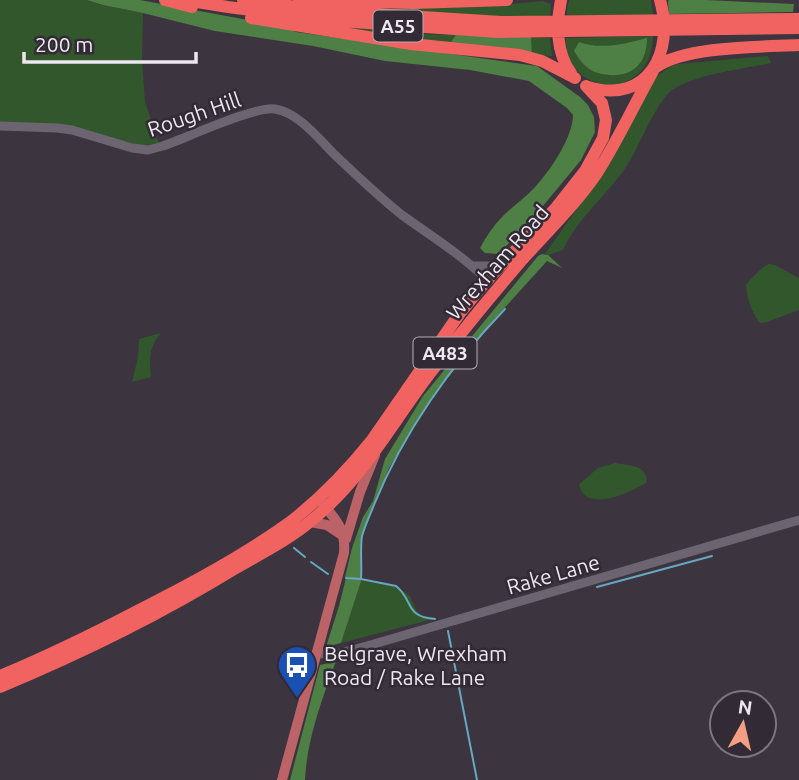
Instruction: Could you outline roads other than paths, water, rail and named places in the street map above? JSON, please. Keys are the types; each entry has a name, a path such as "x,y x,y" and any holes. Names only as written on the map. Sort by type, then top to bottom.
{"highway":[{"path":"165,0 191,7 411,44 520,55 542,61 597,89 620,90 638,82 671,58 685,54 799,44"},
{"name":"A55","path":"185,0 324,20 498,32 799,28"},
{"name":"A55","path":"243,0 328,11 501,22 799,19"},
{"path":"299,0 413,3 507,0"},
{"name":"Wrexham Road","path":"322,503 372,440 460,313 487,280 555,209 585,171 603,138 606,120 602,103 565,64 559,47 560,6"},
{"name":"Wrexham Road","path":"322,503 356,477 426,377 521,262 578,199 597,173 660,57 664,38 662,7"},
{"name":"A483","path":"0,687 71,657 183,599 310,522 322,503"},
{"name":"A483","path":"0,676 65,647 180,589 322,503"}],"main road":[{"path":"282,780 342,562 344,540 378,449"},
{"path":"322,503 340,524 344,540"},
{"path":"310,522 333,527 344,540"}],"street":[{"name":"Rough Hill","path":"0,126 72,130 132,148 148,150 257,111 275,109 293,116 307,126 365,184 473,266 487,280"},
{"path":"473,266 496,266 506,262"},
{"path":"487,280 499,279 521,262"},
{"name":"Rake Lane","path":"316,653 332,655 367,646 799,520"}],"waterway":[{"path":"361,579 363,532 399,452 447,377 505,309"},
{"path":"294,548 305,557"},
{"path":"597,587 712,556"},
{"path":"311,562 328,574"},
{"path":"346,578 396,586 418,615 435,619"},
{"path":"448,631 477,780"}],"place":[{"name":"Belgrave, Wrexham Road / Rake Lane","path":"297,699"}]}
